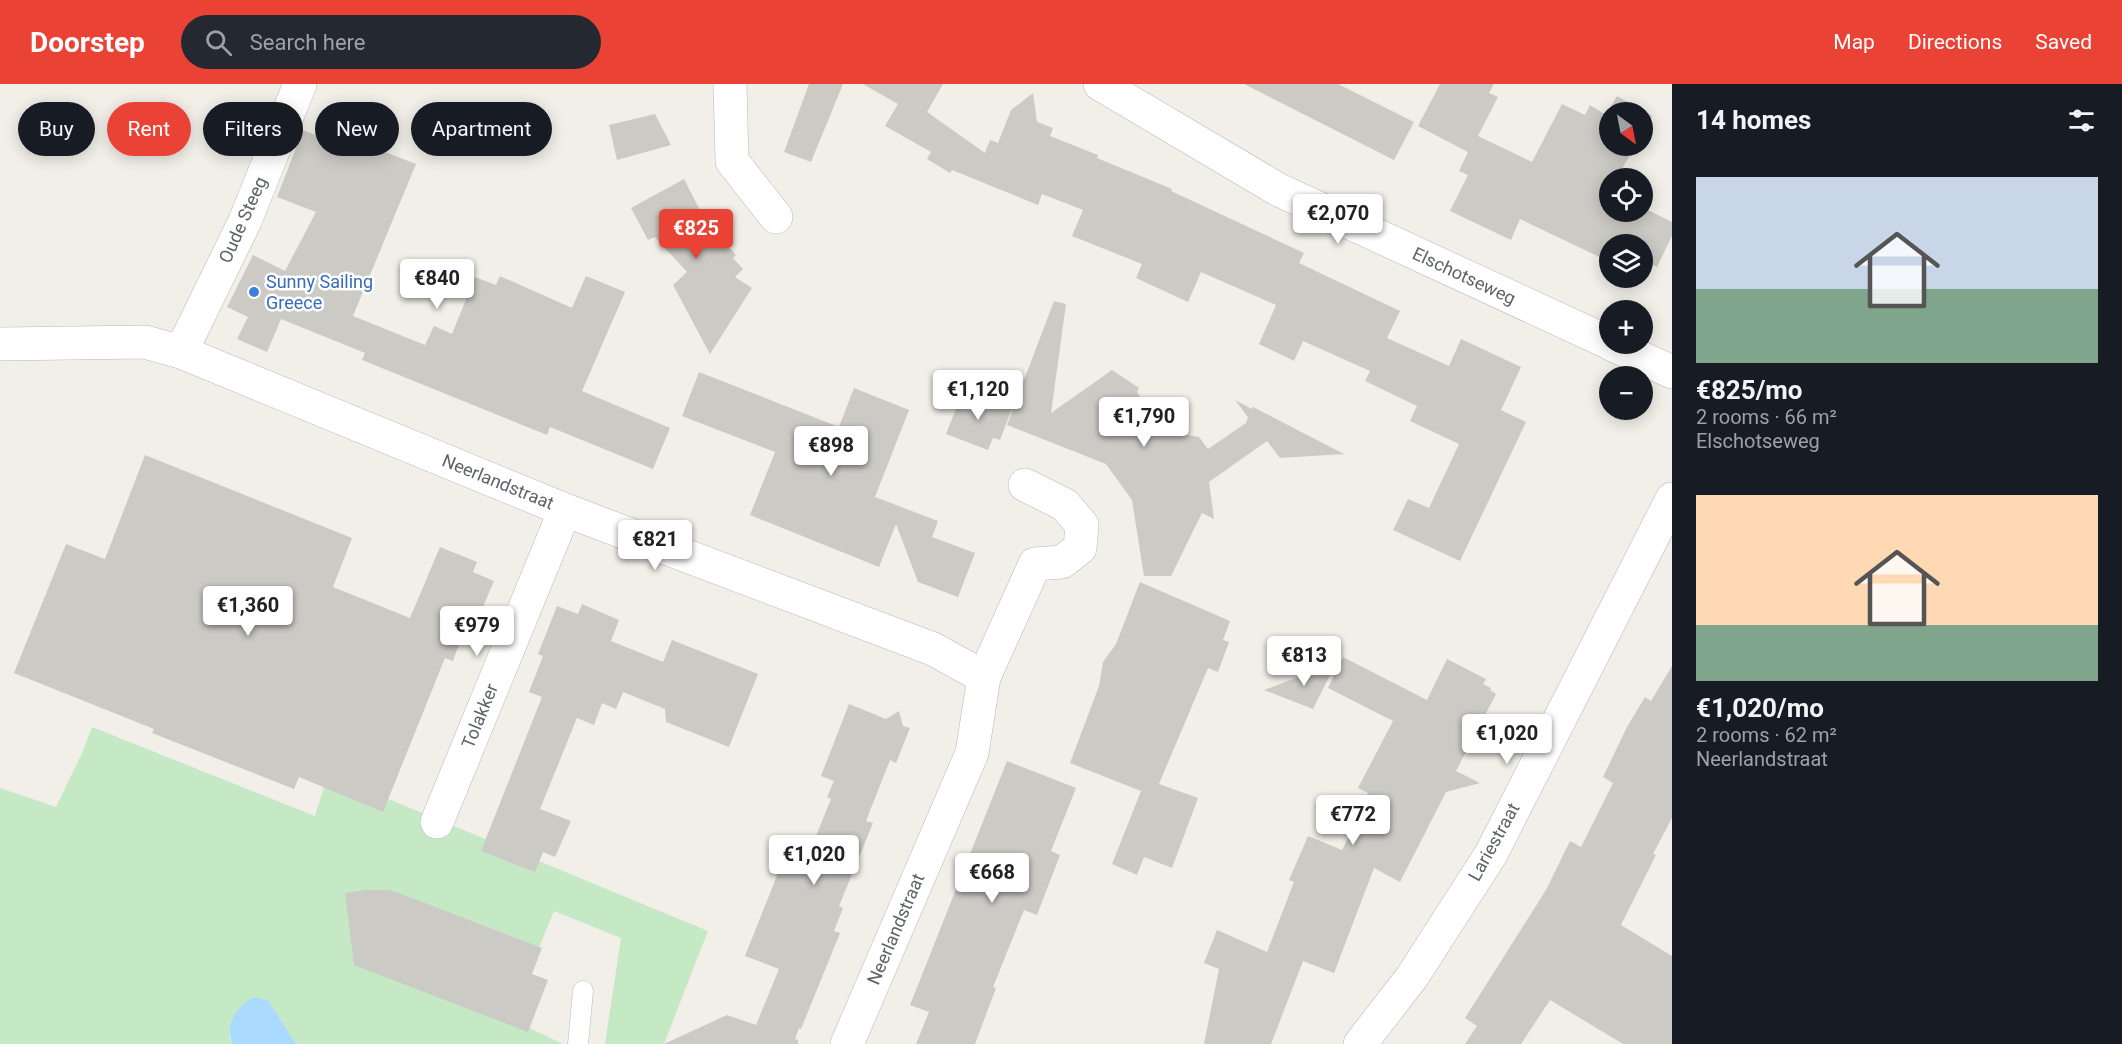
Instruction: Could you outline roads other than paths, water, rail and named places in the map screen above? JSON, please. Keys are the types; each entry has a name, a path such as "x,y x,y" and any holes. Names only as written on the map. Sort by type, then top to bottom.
{"street":[{"name":"Oude Steeg","path":"181,352 245,221 300,84"},
{"path":"730,84 732,161 776,217"},
{"name":"Elschotseweg","path":"1100,84 1280,190 1599,338"},
{"name":"Neerlandstraat","path":"0,344 145,342 181,352 565,510 933,649 984,677"},
{"name":"Elschotseweg","path":"1634,354 1672,372"},
{"name":"Neerlandstraat","path":"847,1044 972,753 984,677 1035,564 1062,562 1080,548 1082,525 1065,505 1025,485"},
{"name":"Lariestraat","path":"1360,1044 1412,977 1491,854 1672,499"},
{"name":"Tolakker","path":"437,822 565,510"}],"lane":[{"path":"578,1044 583,991"}],"water":[{"path":"254,997 268,1000 296,1044 232,1044 231,1022 237,1011"}],"place":[{"name":"Sunny Sailing Greece","path":"254,292"}]}
